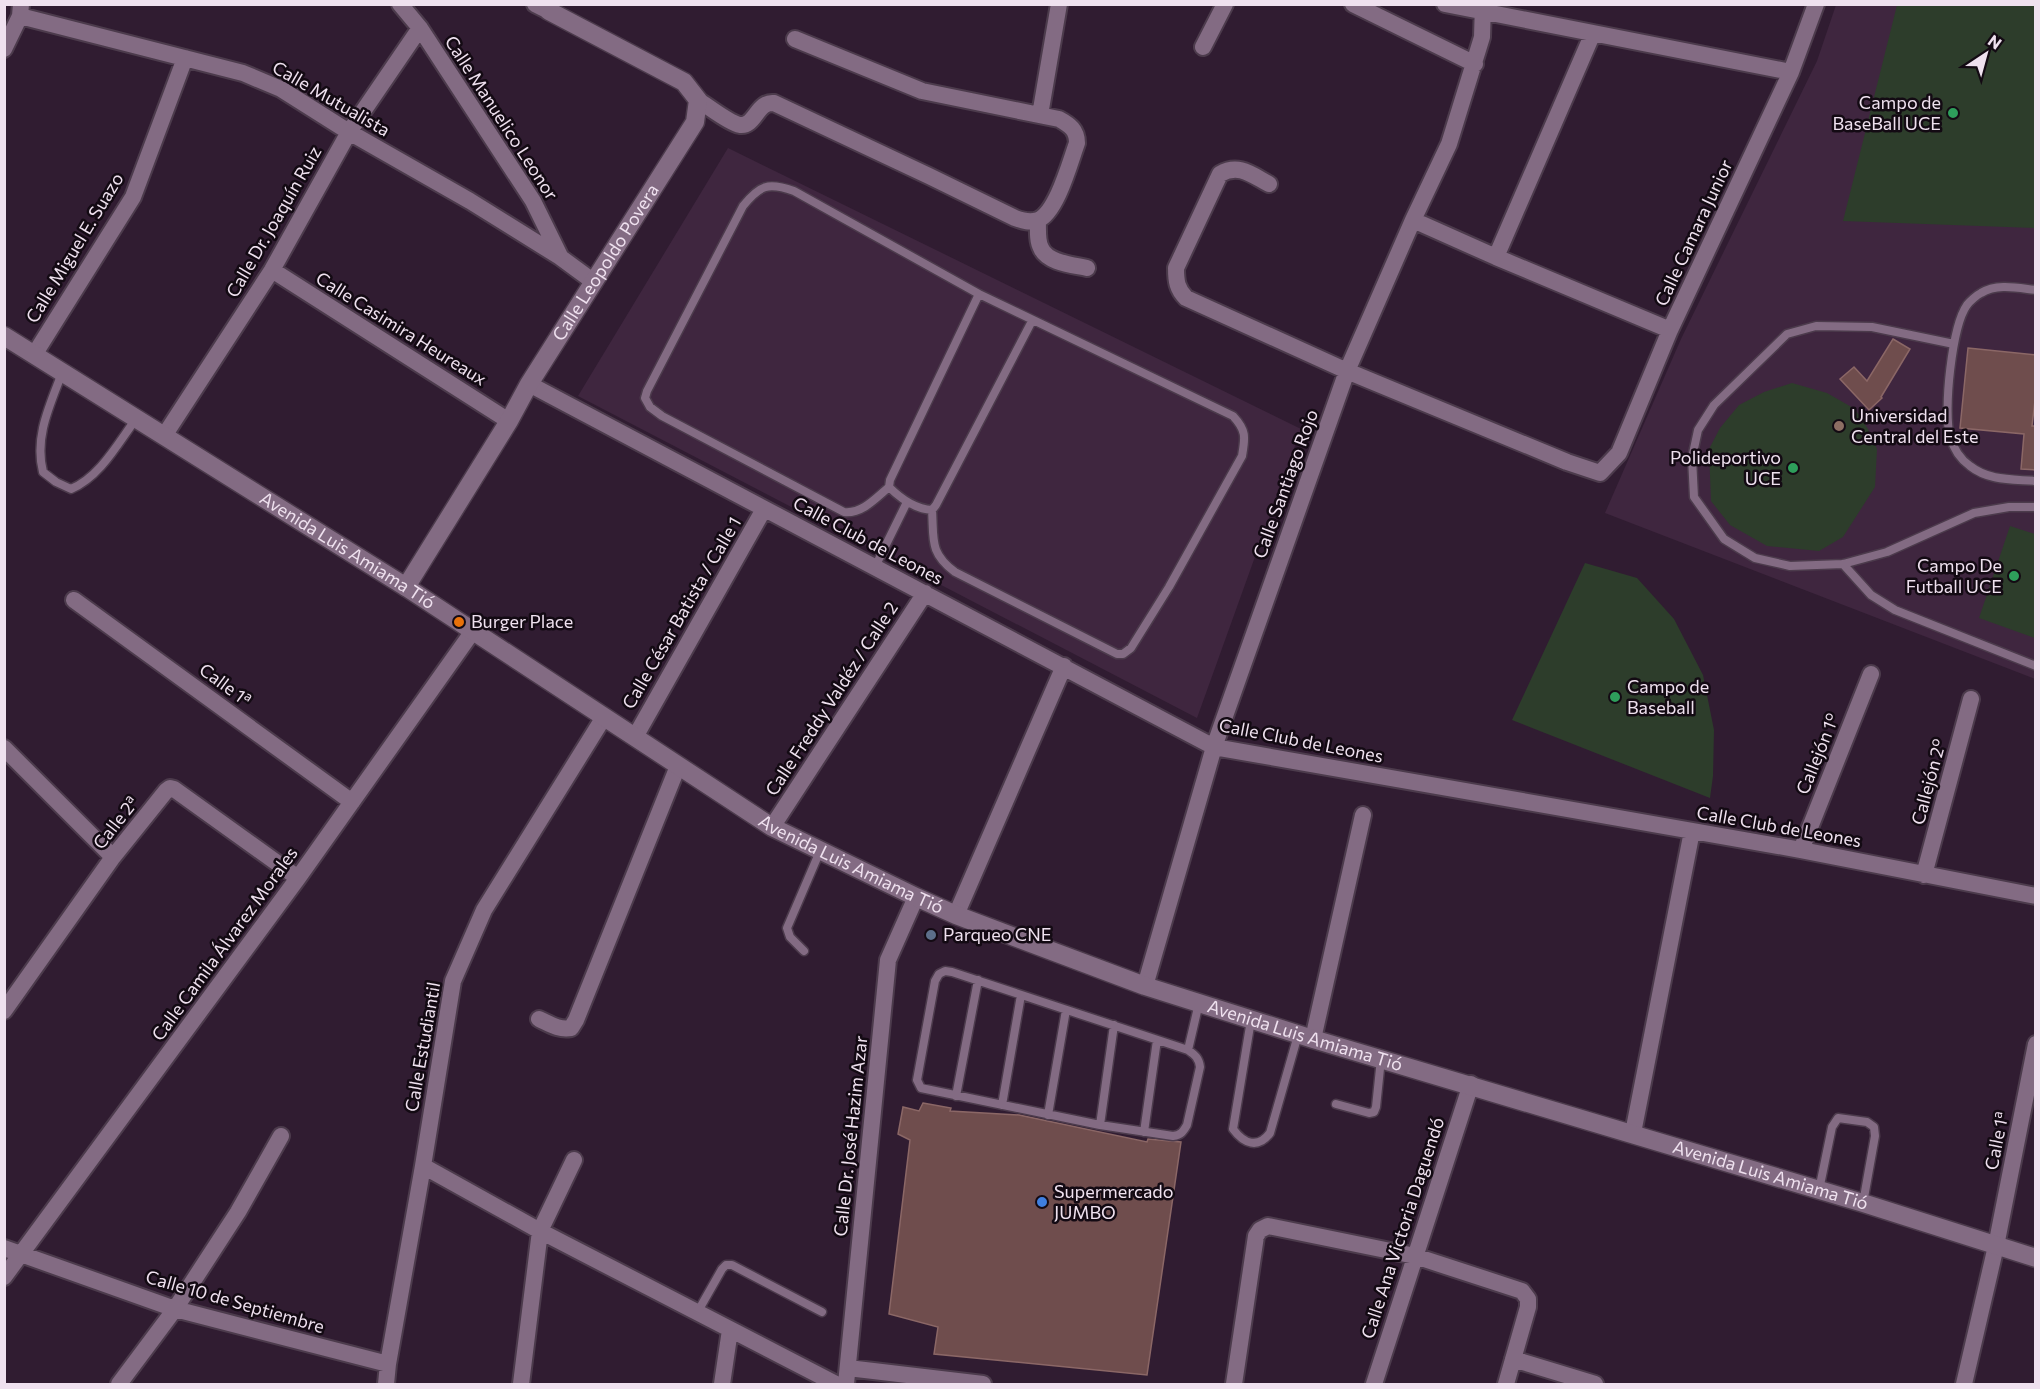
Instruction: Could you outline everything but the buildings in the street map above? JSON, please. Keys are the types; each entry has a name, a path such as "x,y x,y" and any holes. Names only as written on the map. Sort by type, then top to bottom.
{"main road":[{"path":"544,7 684,82 698,100"},
{"name":"Calle Leopoldo Povera","path":"406,587 509,421 529,384 695,122 698,100"},
{"name":"Avenida Luis Amiama Tió","path":"4,336 406,587 772,826 916,897 956,915 1145,986 1633,1132 2036,1258"}],"street":[{"name":"Calle Manuelico Leonor","path":"400,4 420,28 533,201 560,257"},
{"path":"1040,115 1059,4"},
{"path":"1203,47 1225,4"},
{"path":"1353,4 1475,64"},
{"path":"1445,4 1483,9 1791,72"},
{"name":"Calle Camara Junior","path":"1347,371 1567,462 1600,473 1619,453 1670,330 1791,72 1816,4"},
{"name":"Calle Santiago Rojo","path":"1145,986 1214,747 1347,371 1449,144 1482,37 1483,9"},
{"path":"4,50 21,10"},
{"name":"Calle Mutualista","path":"21,10 243,73 281,88 349,132 470,201 560,257 594,282"},
{"name":"Calle Dr. Joaquín Ruiz","path":"164,436 272,270 349,132 420,28"},
{"path":"1496,257 1593,33"},
{"path":"698,100 741,125 746,124 762,106 768,103 774,104 1014,218 1028,222 1038,220 1052,208 1077,143 1077,137 1069,124 1059,119 922,91 795,39"},
{"name":"Calle Miguel E. Suazo","path":"34,355 133,197 185,58"},
{"path":"1269,184 1241,170 1229,169 1220,174 1176,268 1179,291 1186,298 1347,371"},
{"path":"1038,220 1042,252 1050,258 1087,268"},
{"path":"1413,220 1670,330"},
{"name":"Calle Casimira Heureaux","path":"272,270 509,421"},
{"name":"Calle Club de Leones","path":"529,384 1214,747 1801,850 2036,896"},
{"name":"Calle César Batista / Calle 1","path":"635,737 764,509"},
{"name":"Calle Freddy Valdéz / Calle 2","path":"772,826 925,593"},
{"name":"Calle 1ª","path":"74,600 352,802"},
{"name":"Calle Camila Álvarez Morales","path":"4,1277 298,878 473,631"},
{"path":"956,915 1064,666"},
{"name":"Callejón 1º","path":"1801,850 1871,674"},
{"name":"Callejón 2º","path":"1924,875 1971,699"},
{"name":"Calle Estudiantil","path":"386,1384 453,981 484,910 604,717"},
{"path":"4,748 113,857"},
{"path":"539,1019 558,1029 570,1028 576,1020 678,766"},
{"name":"Calle 2ª","path":"4,1011 113,857 170,788 298,878"},
{"path":"1306,1036 1363,815"},
{"path":"1633,1132 1692,831"},
{"name":"Calle Dr. José Hazim Azar","path":"847,1376 888,960 916,897"},
{"name":"Calle 1ª","path":"1964,1384 1996,1246 2036,1044"},
{"name":"Calle Ana Victoria Daguendó","path":"1374,1384 1471,1084"},
{"path":"119,1384 175,1309 238,1212 281,1136"},
{"path":"521,1384 540,1231 574,1160"},
{"path":"423,1166 540,1231 836,1384"},
{"path":"1234,1384 1256,1236 1262,1228 1270,1226 1415,1257 1516,1288 1526,1294 1528,1307 1506,1384"},
{"name":"Calle 10 de Septiembre","path":"4,1248 175,1309 388,1364"},
{"path":"722,1384 730,1330"},
{"path":"1513,1359 1595,1384"},
{"path":"847,1376 980,1384"}],"lane":[{"path":"979,294 890,480 889,487 853,513 844,512 662,416 650,407 645,398 743,206 754,193 766,186 778,185 794,190 979,294 1032,321 1233,416 1242,425 1245,437 1242,456 1169,587 1131,648 1123,654 1117,654 955,572 937,556 932,510 1032,321"},
{"path":"2036,290 2001,287 1982,292 1967,305 1954,344 1947,418 1950,437 1956,451 1968,465 1988,477 2036,481"},
{"path":"1954,344 1872,327 1816,326 1787,334 1714,405 1698,430 1692,458 1694,497 1724,539 1755,558 1790,566 1843,564 1887,552 1974,513 2010,507 2036,507"},
{"path":"62,373 43,423 40,448 43,472 56,482 70,489 81,485 108,456 136,419"},
{"path":"889,487 907,502 926,510 932,510"},
{"path":"875,567 907,502"},
{"path":"1843,564 1871,595 1895,610 2036,666"},
{"path":"804,951 790,937 787,928 821,850"},
{"path":"945,971 952,972 1022,995 1188,1050 1195,1055 1200,1067 1187,1125 1180,1135 1173,1136 1100,1125 925,1090 918,1085 935,981 939,974 945,971"},
{"path":"956,1096 978,980"},
{"path":"1002,1105 1022,995"},
{"path":"1188,1050 1198,1003"},
{"path":"1048,1114 1066,1010"},
{"path":"1251,1019 1233,1129 1240,1138 1253,1143 1264,1141 1270,1133 1306,1036"},
{"path":"1100,1125 1114,1025"},
{"path":"1144,1132 1157,1040"},
{"path":"1336,1104 1370,1113 1374,1112 1381,1058"},
{"path":"1819,1191 1832,1127 1838,1118 1867,1122 1874,1127 1875,1136 1863,1203"},
{"path":"697,1313 726,1265 732,1265 822,1312"}],"shaded area":[{"name":"Universidad Central del Este","path":"1836,5 2035,5 2035,679 1605,513 1681,339 1817,61"},
{"path":"728,148 1301,429 1197,718 578,396"}],"green space":[{"name":"Campo de BaseBall UCE","path":"1897,5 2035,5 2035,228 1843,221"},
{"name":"Polideportivo UCE","path":"1792,383 1827,393 1855,409 1877,449 1875,487 1843,537 1819,551 1767,546 1730,525 1711,501 1709,449 1720,428 1739,405 1764,392"},
{"name":"Campo De Futball UCE","path":"2010,526 2035,534 2035,638 1979,618"},
{"name":"Campo de Baseball","path":"1585,563 1637,578 1674,619 1703,675 1714,730 1710,798 1512,720"}],"place":[{"name":"Campo de BaseBall UCE","path":"1953,113"},
{"name":"Universidad Central del Este","path":"1839,426"},
{"name":"Polideportivo UCE","path":"1793,468"},
{"name":"Campo De Futball UCE","path":"2014,576"},
{"name":"Burger Place","path":"459,622"},
{"name":"Campo de Baseball","path":"1615,697"},
{"name":"Parqueo CNE","path":"931,935"},
{"name":"Supermercado JUMBO","path":"1042,1202"}]}
